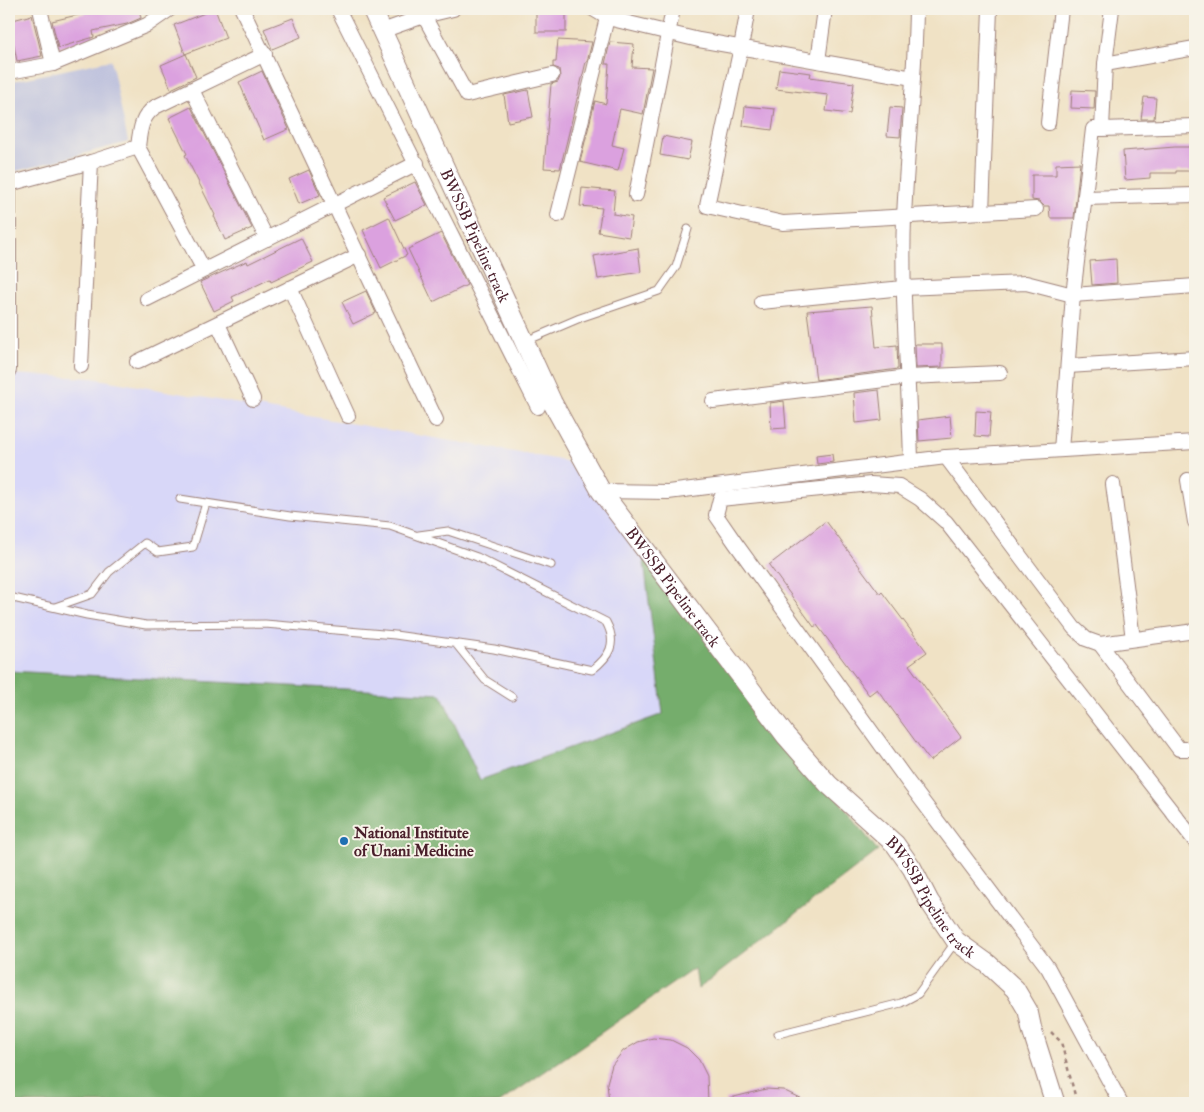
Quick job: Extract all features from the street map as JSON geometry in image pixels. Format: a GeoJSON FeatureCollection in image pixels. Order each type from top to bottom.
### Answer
{"type":"FeatureCollection","features":[{"type":"Feature","properties":{"kind":"street"},"geometry":{"type":"LineString","coordinates":[[40,9],[53,64]]}},
{"type":"Feature","properties":{"kind":"street"},"geometry":{"type":"LineString","coordinates":[[9,72],[53,64],[147,25],[170,9]]}},
{"type":"Feature","properties":{"kind":"street"},"geometry":{"type":"LineString","coordinates":[[242,9],[265,54],[436,420]]}},
{"type":"Feature","properties":{"kind":"street"},"geometry":{"type":"LineString","coordinates":[[338,9],[538,407]]}},
{"type":"Feature","properties":{"kind":"street","name":"BWSSB Pipeline track"},"geometry":{"type":"LineString","coordinates":[[372,9],[560,418],[601,491],[808,762],[828,784],[886,834],[905,856],[929,901],[956,941],[988,964],[1015,989],[1028,1010],[1032,1030],[1055,1103]]}},
{"type":"Feature","properties":{"kind":"street"},"geometry":{"type":"LineString","coordinates":[[382,31],[424,16],[453,9]]}},
{"type":"Feature","properties":{"kind":"street"},"geometry":{"type":"LineString","coordinates":[[592,9],[669,33],[913,78]]}},
{"type":"Feature","properties":{"kind":"street"},"geometry":{"type":"LineString","coordinates":[[636,196],[673,9]]}},
{"type":"Feature","properties":{"kind":"street"},"geometry":{"type":"LineString","coordinates":[[748,9],[706,206],[784,223],[1036,209]]}},
{"type":"Feature","properties":{"kind":"street"},"geometry":{"type":"LineString","coordinates":[[818,61],[825,9]]}},
{"type":"Feature","properties":{"kind":"street"},"geometry":{"type":"LineString","coordinates":[[911,461],[909,377],[903,288],[904,217],[916,9]]}},
{"type":"Feature","properties":{"kind":"street"},"geometry":{"type":"LineString","coordinates":[[982,212],[990,9]]}},
{"type":"Feature","properties":{"kind":"street"},"geometry":{"type":"LineString","coordinates":[[1048,123],[1061,9]]}},
{"type":"Feature","properties":{"kind":"street"},"geometry":{"type":"LineString","coordinates":[[1102,129],[1105,64],[1112,9]]}},
{"type":"Feature","properties":{"kind":"street"},"geometry":{"type":"LineString","coordinates":[[558,216],[608,13]]}},
{"type":"Feature","properties":{"kind":"street"},"geometry":{"type":"LineString","coordinates":[[424,16],[467,95],[552,75]]}},
{"type":"Feature","properties":{"kind":"street"},"geometry":{"type":"LineString","coordinates":[[1105,64],[1195,48]]}},
{"type":"Feature","properties":{"kind":"street"},"geometry":{"type":"LineString","coordinates":[[204,270],[138,147],[143,121],[155,107],[265,54]]}},
{"type":"Feature","properties":{"kind":"street"},"geometry":{"type":"LineString","coordinates":[[192,90],[267,239]]}},
{"type":"Feature","properties":{"kind":"street"},"geometry":{"type":"LineString","coordinates":[[1061,450],[1073,295],[1093,129],[1195,126]]}},
{"type":"Feature","properties":{"kind":"street"},"geometry":{"type":"LineString","coordinates":[[9,370],[9,184],[138,147]]}},
{"type":"Feature","properties":{"kind":"street"},"geometry":{"type":"LineString","coordinates":[[81,366],[90,162]]}},
{"type":"Feature","properties":{"kind":"street"},"geometry":{"type":"LineString","coordinates":[[147,299],[417,163]]}},
{"type":"Feature","properties":{"kind":"street"},"geometry":{"type":"LineString","coordinates":[[1084,198],[1195,195]]}},
{"type":"Feature","properties":{"kind":"street"},"geometry":{"type":"LineString","coordinates":[[137,362],[359,255]]}},
{"type":"Feature","properties":{"kind":"street"},"geometry":{"type":"LineString","coordinates":[[762,302],[903,288],[1026,283],[1073,295],[1195,286]]}},
{"type":"Feature","properties":{"kind":"street"},"geometry":{"type":"LineString","coordinates":[[290,288],[348,416]]}},
{"type":"Feature","properties":{"kind":"street"},"geometry":{"type":"LineString","coordinates":[[218,324],[252,399]]}},
{"type":"Feature","properties":{"kind":"street"},"geometry":{"type":"LineString","coordinates":[[1068,366],[1195,358]]}},
{"type":"Feature","properties":{"kind":"street"},"geometry":{"type":"LineString","coordinates":[[713,401],[909,377],[1000,373]]}},
{"type":"Feature","properties":{"kind":"street"},"geometry":{"type":"LineString","coordinates":[[601,491],[668,492],[946,457],[1195,442]]}},
{"type":"Feature","properties":{"kind":"street"},"geometry":{"type":"LineString","coordinates":[[946,457],[1074,628],[1086,639],[1100,644],[1195,631]]}},
{"type":"Feature","properties":{"kind":"street"},"geometry":{"type":"LineString","coordinates":[[1188,480],[1195,522]]}},
{"type":"Feature","properties":{"kind":"street"},"geometry":{"type":"LineString","coordinates":[[1121,1103],[1048,968],[908,782],[736,544],[716,515],[720,499],[872,484],[899,486],[920,499],[946,522],[1195,841]]}},
{"type":"Feature","properties":{"kind":"street"},"geometry":{"type":"LineString","coordinates":[[1113,484],[1133,639]]}},
{"type":"Feature","properties":{"kind":"street"},"geometry":{"type":"LineString","coordinates":[[1100,644],[1178,750],[1195,749]]}},
{"type":"Feature","properties":{"kind":"lane"},"geometry":{"type":"LineString","coordinates":[[524,342],[580,318],[659,291],[676,267],[688,229]]}},
{"type":"Feature","properties":{"kind":"lane"},"geometry":{"type":"LineString","coordinates":[[9,597],[87,615],[146,625],[265,624],[395,635],[494,649],[592,670],[608,654],[613,639],[606,622],[477,557],[390,526],[290,516],[180,499]]}},
{"type":"Feature","properties":{"kind":"lane"},"geometry":{"type":"LineString","coordinates":[[54,607],[92,594],[109,572],[145,543],[158,552],[193,547],[206,503]]}},
{"type":"Feature","properties":{"kind":"lane"},"geometry":{"type":"LineString","coordinates":[[416,536],[448,531],[551,565]]}},
{"type":"Feature","properties":{"kind":"lane"},"geometry":{"type":"LineString","coordinates":[[456,644],[485,680],[512,697]]}},
{"type":"Feature","properties":{"kind":"lane"},"geometry":{"type":"LineString","coordinates":[[778,1034],[901,1003],[918,994],[956,941]]}},
{"type":"Feature","properties":{"kind":"path"},"geometry":{"type":"LineString","coordinates":[[1032,1030],[1047,1030],[1054,1034],[1061,1042],[1077,1103]]}},
{"type":"Feature","properties":{"kind":"shaded area"},"geometry":{"type":"Polygon","coordinates":[[[111,60],[128,142],[9,173],[9,82],[111,60]]]}},
{"type":"Feature","properties":{"kind":"shaded area","name":"National Institute of Unani Medicine"},"geometry":{"type":"Polygon","coordinates":[[[9,374],[92,378],[566,461],[642,546],[695,968],[499,1103],[9,1103],[9,374]]]}},
{"type":"Feature","properties":{"kind":"green space"},"geometry":{"type":"Polygon","coordinates":[[[642,546],[878,851],[698,989],[695,968],[499,1103],[9,1103],[9,671],[441,694],[480,780],[663,714],[642,546]]]}},
{"type":"Feature","properties":{"kind":"building"},"geometry":{"type":"Polygon","coordinates":[[[90,9],[139,9],[141,18],[127,24],[93,31],[94,37],[58,48],[52,21],[90,12],[90,9]]]}},
{"type":"Feature","properties":{"kind":"building"},"geometry":{"type":"Polygon","coordinates":[[[215,9],[226,38],[185,54],[174,25],[215,9]]]}},
{"type":"Feature","properties":{"kind":"building"},"geometry":{"type":"Polygon","coordinates":[[[536,9],[566,9],[566,32],[536,32],[536,9]]]}},
{"type":"Feature","properties":{"kind":"building"},"geometry":{"type":"Polygon","coordinates":[[[32,15],[42,56],[17,61],[9,21],[32,15]]]}},
{"type":"Feature","properties":{"kind":"building"},"geometry":{"type":"Polygon","coordinates":[[[293,18],[301,37],[272,49],[264,29],[293,18]]]}},
{"type":"Feature","properties":{"kind":"building"},"geometry":{"type":"Polygon","coordinates":[[[558,40],[592,42],[560,169],[544,168],[551,84],[558,82],[560,77],[559,69],[553,67],[553,62],[556,62],[558,40]]]}},
{"type":"Feature","properties":{"kind":"building"},"geometry":{"type":"Polygon","coordinates":[[[610,42],[634,44],[632,67],[652,68],[643,114],[620,109],[612,145],[624,148],[618,171],[580,162],[595,101],[606,104],[609,64],[605,64],[610,42]]]}},
{"type":"Feature","properties":{"kind":"building"},"geometry":{"type":"Polygon","coordinates":[[[186,54],[196,77],[171,89],[161,65],[186,54]]]}},
{"type":"Feature","properties":{"kind":"building"},"geometry":{"type":"Polygon","coordinates":[[[779,69],[811,73],[810,77],[854,83],[850,114],[826,111],[828,95],[776,89],[779,69]]]}},
{"type":"Feature","properties":{"kind":"building"},"geometry":{"type":"Polygon","coordinates":[[[262,71],[289,129],[264,140],[239,82],[262,71]]]}},
{"type":"Feature","properties":{"kind":"building"},"geometry":{"type":"Polygon","coordinates":[[[528,90],[533,117],[508,122],[504,95],[528,90]]]}},
{"type":"Feature","properties":{"kind":"building"},"geometry":{"type":"Polygon","coordinates":[[[1072,90],[1095,91],[1094,109],[1071,108],[1072,90]]]}},
{"type":"Feature","properties":{"kind":"building"},"geometry":{"type":"Polygon","coordinates":[[[1144,97],[1156,98],[1154,119],[1141,119],[1144,97]]]}},
{"type":"Feature","properties":{"kind":"building"},"geometry":{"type":"Polygon","coordinates":[[[745,106],[775,109],[772,130],[743,126],[745,106]]]}},
{"type":"Feature","properties":{"kind":"building"},"geometry":{"type":"Polygon","coordinates":[[[191,107],[252,228],[225,240],[169,118],[191,107]]]}},
{"type":"Feature","properties":{"kind":"building"},"geometry":{"type":"Polygon","coordinates":[[[890,107],[902,108],[900,137],[887,136],[890,107]]]}},
{"type":"Feature","properties":{"kind":"building"},"geometry":{"type":"Polygon","coordinates":[[[663,136],[692,142],[688,160],[660,155],[663,136]]]}},
{"type":"Feature","properties":{"kind":"building"},"geometry":{"type":"Polygon","coordinates":[[[1195,147],[1195,171],[1150,173],[1150,178],[1125,180],[1123,151],[1195,147]]]}},
{"type":"Feature","properties":{"kind":"building"},"geometry":{"type":"Polygon","coordinates":[[[1080,163],[1074,218],[1050,218],[1049,206],[1044,206],[1039,201],[1032,200],[1032,175],[1056,175],[1056,164],[1080,163]]]}},
{"type":"Feature","properties":{"kind":"building"},"geometry":{"type":"Polygon","coordinates":[[[309,170],[320,195],[299,204],[289,179],[309,170]]]}},
{"type":"Feature","properties":{"kind":"building"},"geometry":{"type":"Polygon","coordinates":[[[415,182],[427,205],[395,220],[383,197],[415,182]]]}},
{"type":"Feature","properties":{"kind":"building"},"geometry":{"type":"Polygon","coordinates":[[[582,188],[615,191],[613,214],[632,217],[629,237],[598,232],[602,208],[580,206],[582,188]]]}},
{"type":"Feature","properties":{"kind":"building"},"geometry":{"type":"Polygon","coordinates":[[[389,217],[407,255],[381,268],[363,230],[389,217]]]}},
{"type":"Feature","properties":{"kind":"building"},"geometry":{"type":"Polygon","coordinates":[[[441,233],[467,285],[433,302],[408,249],[441,233]]]}},
{"type":"Feature","properties":{"kind":"building"},"geometry":{"type":"Polygon","coordinates":[[[301,238],[313,262],[271,282],[270,279],[232,297],[234,301],[214,311],[200,282],[247,261],[248,264],[301,238]]]}},
{"type":"Feature","properties":{"kind":"building"},"geometry":{"type":"Polygon","coordinates":[[[638,248],[641,272],[598,279],[594,256],[638,248]]]}},
{"type":"Feature","properties":{"kind":"building"},"geometry":{"type":"Polygon","coordinates":[[[1116,259],[1117,283],[1092,285],[1090,261],[1116,259]]]}},
{"type":"Feature","properties":{"kind":"building"},"geometry":{"type":"Polygon","coordinates":[[[366,291],[376,313],[353,324],[342,302],[366,291]]]}},
{"type":"Feature","properties":{"kind":"building"},"geometry":{"type":"Polygon","coordinates":[[[872,306],[876,347],[897,345],[898,369],[816,380],[807,311],[872,306]]]}},
{"type":"Feature","properties":{"kind":"building"},"geometry":{"type":"Polygon","coordinates":[[[915,344],[942,344],[942,367],[916,368],[915,344]]]}},
{"type":"Feature","properties":{"kind":"building"},"geometry":{"type":"Polygon","coordinates":[[[879,390],[882,420],[856,423],[854,393],[879,390]]]}},
{"type":"Feature","properties":{"kind":"building"},"geometry":{"type":"Polygon","coordinates":[[[784,401],[786,428],[771,429],[770,403],[784,401]]]}},
{"type":"Feature","properties":{"kind":"building"},"geometry":{"type":"Polygon","coordinates":[[[976,411],[991,412],[989,437],[975,436],[976,411]]]}},
{"type":"Feature","properties":{"kind":"building"},"geometry":{"type":"Polygon","coordinates":[[[950,416],[952,438],[919,441],[918,420],[950,416]]]}},
{"type":"Feature","properties":{"kind":"building"},"geometry":{"type":"Polygon","coordinates":[[[832,454],[833,462],[817,464],[816,456],[832,454]]]}},
{"type":"Feature","properties":{"kind":"building"},"geometry":{"type":"Polygon","coordinates":[[[826,521],[880,594],[882,592],[927,652],[909,665],[961,737],[930,761],[877,689],[869,695],[817,625],[814,627],[769,565],[826,521]]]}},
{"type":"Feature","properties":{"kind":"building"},"geometry":{"type":"Polygon","coordinates":[[[653,1038],[671,1040],[687,1048],[699,1060],[707,1076],[708,1103],[609,1103],[607,1083],[612,1065],[623,1051],[638,1042],[653,1038]]]}},
{"type":"Feature","properties":{"kind":"building"},"geometry":{"type":"Polygon","coordinates":[[[766,1089],[783,1090],[810,1103],[727,1103],[726,1099],[766,1089]]]}},
{"type":"Feature","properties":{"kind":"place","name":"National Institute of Unani Medicine"},"geometry":{"type":"Point","coordinates":[344,841]}}]}
